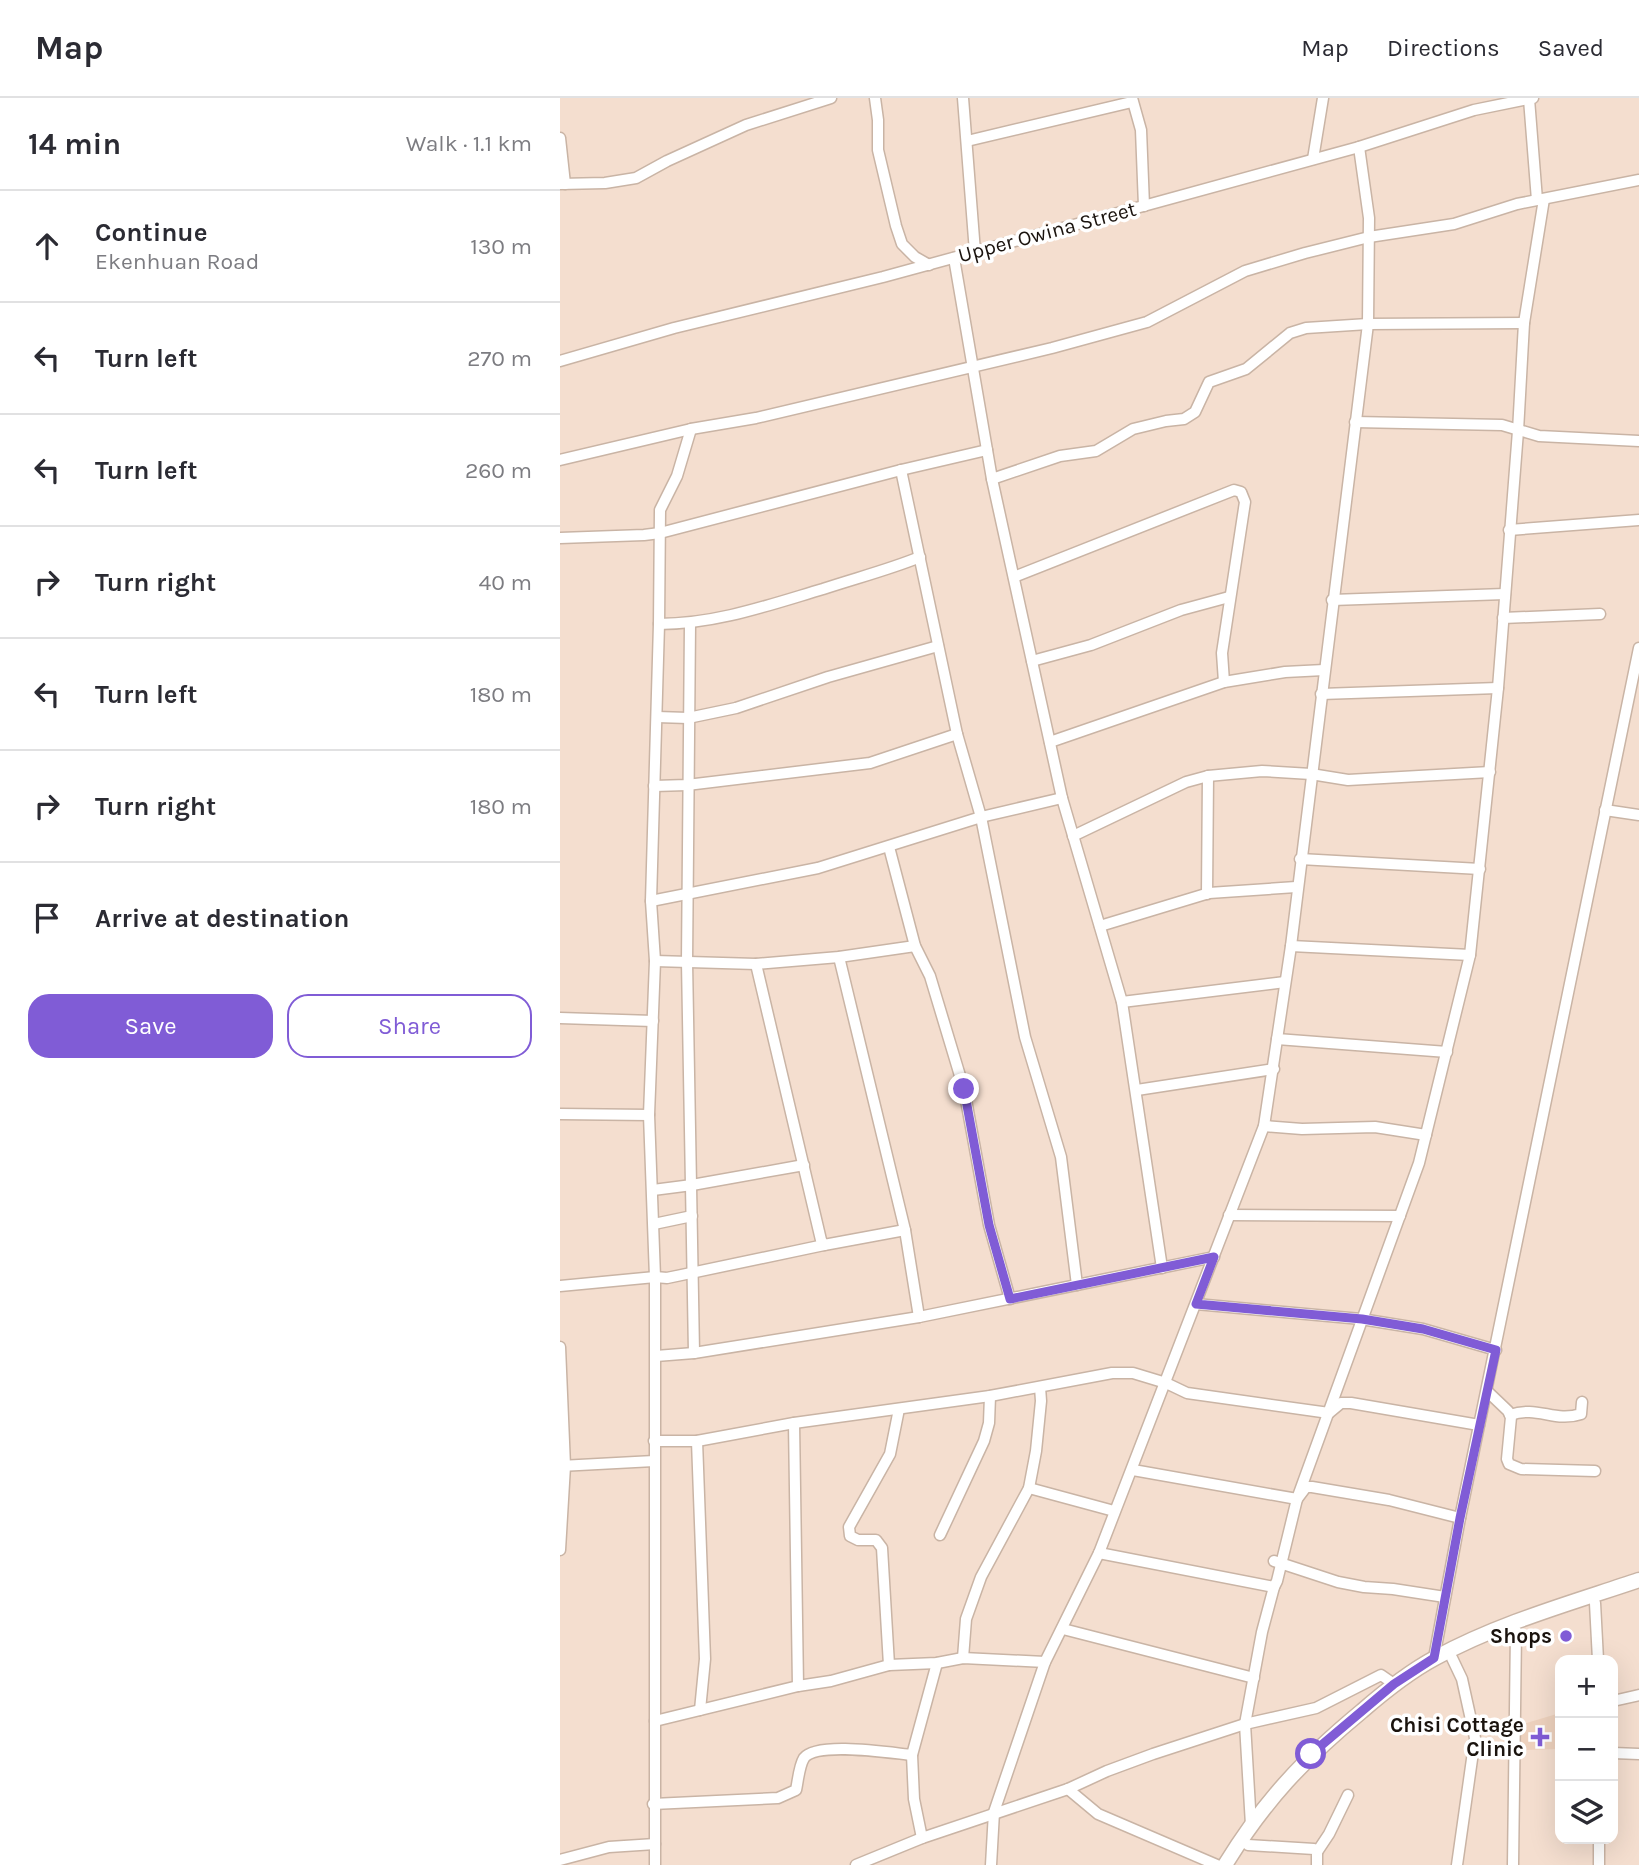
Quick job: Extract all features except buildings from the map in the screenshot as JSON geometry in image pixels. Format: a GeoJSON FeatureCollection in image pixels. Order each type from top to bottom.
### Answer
{"type":"FeatureCollection","features":[{"type":"Feature","properties":{"kind":"main road"},"geometry":{"type":"LineString","coordinates":[[1226,1865],[1251,1825],[1311,1754],[1394,1684],[1434,1658],[1513,1623],[1639,1580]]}},
{"type":"Feature","properties":{"kind":"main road"},"geometry":{"type":"LineString","coordinates":[[1237,1865],[1276,1806],[1325,1753],[1396,1692],[1428,1670],[1452,1658],[1516,1631],[1639,1588]]}},
{"type":"Feature","properties":{"kind":"street"},"geometry":{"type":"LineString","coordinates":[[560,138],[563,184],[605,183],[636,178],[746,125],[831,98]]}},
{"type":"Feature","properties":{"kind":"street"},"geometry":{"type":"LineString","coordinates":[[874,98],[878,120],[878,150],[895,226],[902,244],[915,257],[929,265]]}},
{"type":"Feature","properties":{"kind":"street"},"geometry":{"type":"LineString","coordinates":[[963,98],[975,252]]}},
{"type":"Feature","properties":{"kind":"street"},"geometry":{"type":"LineString","coordinates":[[1313,159],[1323,98]]}},
{"type":"Feature","properties":{"kind":"street"},"geometry":{"type":"LineString","coordinates":[[1474,110],[1476,98]]}},
{"type":"Feature","properties":{"kind":"street"},"geometry":{"type":"LineString","coordinates":[[1251,1825],[1245,1724],[1262,1632],[1278,1581],[1297,1499],[1419,1163],[1470,955],[1498,688],[1524,323],[1541,200],[1531,99]]}},
{"type":"Feature","properties":{"kind":"street","name":"Upper Owina Street"},"geometry":{"type":"LineString","coordinates":[[560,361],[674,328],[929,265],[1144,206],[1359,146],[1474,110],[1531,99]]}},
{"type":"Feature","properties":{"kind":"street"},"geometry":{"type":"LineString","coordinates":[[967,141],[1132,100],[1142,130],[1144,206]]}},
{"type":"Feature","properties":{"kind":"street"},"geometry":{"type":"LineString","coordinates":[[991,1865],[994,1812],[1045,1661],[1099,1553],[1133,1470],[1264,1126],[1291,946],[1296,887],[1368,324],[1369,218],[1359,146]]}},
{"type":"Feature","properties":{"kind":"street"},"geometry":{"type":"LineString","coordinates":[[560,460],[691,429],[756,418],[893,383],[972,368],[1147,323],[1245,271],[1369,237],[1454,224],[1517,204],[1639,180]]}},
{"type":"Feature","properties":{"kind":"street"},"geometry":{"type":"LineString","coordinates":[[954,258],[992,480],[1062,798],[1122,1002],[1162,1268]]}},
{"type":"Feature","properties":{"kind":"street"},"geometry":{"type":"LineString","coordinates":[[992,480],[1060,456],[1096,451],[1133,429],[1184,419],[1195,412],[1209,382],[1246,369],[1290,333],[1306,328],[1368,324],[1524,323]]}},
{"type":"Feature","properties":{"kind":"street"},"geometry":{"type":"LineString","coordinates":[[1355,422],[1502,425],[1539,436],[1639,441]]}},
{"type":"Feature","properties":{"kind":"street"},"geometry":{"type":"LineString","coordinates":[[655,1865],[653,1804],[656,1356],[649,1115],[655,961],[651,901],[660,510],[677,475],[691,429]]}},
{"type":"Feature","properties":{"kind":"street"},"geometry":{"type":"LineString","coordinates":[[560,538],[660,533],[987,450]]}},
{"type":"Feature","properties":{"kind":"street"},"geometry":{"type":"LineString","coordinates":[[901,470],[957,734],[981,817],[1025,1037],[1062,1157],[1077,1285]]}},
{"type":"Feature","properties":{"kind":"street"},"geometry":{"type":"LineString","coordinates":[[1014,577],[1234,490],[1241,492],[1245,502],[1222,653],[1224,682]]}},
{"type":"Feature","properties":{"kind":"street"},"geometry":{"type":"LineString","coordinates":[[1509,530],[1639,520]]}},
{"type":"Feature","properties":{"kind":"street"},"geometry":{"type":"LineString","coordinates":[[659,624],[690,624],[756,610],[883,572],[920,557]]}},
{"type":"Feature","properties":{"kind":"street"},"geometry":{"type":"LineString","coordinates":[[1332,600],[1505,594]]}},
{"type":"Feature","properties":{"kind":"street"},"geometry":{"type":"LineString","coordinates":[[1032,661],[1091,645],[1181,610],[1229,597]]}},
{"type":"Feature","properties":{"kind":"street"},"geometry":{"type":"LineString","coordinates":[[1503,618],[1600,614]]}},
{"type":"Feature","properties":{"kind":"street"},"geometry":{"type":"LineString","coordinates":[[690,624],[687,962],[694,1353]]}},
{"type":"Feature","properties":{"kind":"street"},"geometry":{"type":"LineString","coordinates":[[657,717],[688,718],[736,708],[828,677],[938,646]]}},
{"type":"Feature","properties":{"kind":"street"},"geometry":{"type":"LineString","coordinates":[[1434,1658],[1460,1518],[1639,648]]}},
{"type":"Feature","properties":{"kind":"street"},"geometry":{"type":"LineString","coordinates":[[1050,741],[1224,682],[1285,672],[1324,670]]}},
{"type":"Feature","properties":{"kind":"street"},"geometry":{"type":"LineString","coordinates":[[1321,694],[1498,688]]}},
{"type":"Feature","properties":{"kind":"street"},"geometry":{"type":"LineString","coordinates":[[1624,712],[1639,709]]}},
{"type":"Feature","properties":{"kind":"street"},"geometry":{"type":"LineString","coordinates":[[654,786],[687,785],[870,762],[957,734]]}},
{"type":"Feature","properties":{"kind":"street"},"geometry":{"type":"LineString","coordinates":[[1073,836],[1186,782],[1208,776],[1262,771],[1349,780],[1490,772]]}},
{"type":"Feature","properties":{"kind":"street"},"geometry":{"type":"LineString","coordinates":[[1207,894],[1208,776]]}},
{"type":"Feature","properties":{"kind":"street"},"geometry":{"type":"LineString","coordinates":[[651,901],[818,868],[889,848],[981,817],[1062,798]]}},
{"type":"Feature","properties":{"kind":"street"},"geometry":{"type":"LineString","coordinates":[[1605,810],[1639,815]]}},
{"type":"Feature","properties":{"kind":"street"},"geometry":{"type":"LineString","coordinates":[[889,848],[915,946],[930,976],[964,1089],[989,1225],[1010,1299]]}},
{"type":"Feature","properties":{"kind":"street"},"geometry":{"type":"LineString","coordinates":[[1300,859],[1480,869]]}},
{"type":"Feature","properties":{"kind":"street"},"geometry":{"type":"LineString","coordinates":[[1100,926],[1207,894],[1296,887]]}},
{"type":"Feature","properties":{"kind":"street"},"geometry":{"type":"LineString","coordinates":[[655,961],[756,964],[839,957],[915,946]]}},
{"type":"Feature","properties":{"kind":"street"},"geometry":{"type":"LineString","coordinates":[[1291,946],[1470,955]]}},
{"type":"Feature","properties":{"kind":"street"},"geometry":{"type":"LineString","coordinates":[[839,957],[905,1230],[919,1317]]}},
{"type":"Feature","properties":{"kind":"street"},"geometry":{"type":"LineString","coordinates":[[756,964],[824,1245]]}},
{"type":"Feature","properties":{"kind":"street"},"geometry":{"type":"LineString","coordinates":[[1122,1002],[1285,982]]}},
{"type":"Feature","properties":{"kind":"street"},"geometry":{"type":"LineString","coordinates":[[560,1018],[653,1021]]}},
{"type":"Feature","properties":{"kind":"street"},"geometry":{"type":"LineString","coordinates":[[1278,1039],[1447,1052]]}},
{"type":"Feature","properties":{"kind":"street"},"geometry":{"type":"LineString","coordinates":[[1137,1090],[1274,1069]]}},
{"type":"Feature","properties":{"kind":"street"},"geometry":{"type":"LineString","coordinates":[[560,1114],[649,1115]]}},
{"type":"Feature","properties":{"kind":"street"},"geometry":{"type":"LineString","coordinates":[[1264,1126],[1303,1129],[1375,1127],[1426,1135]]}},
{"type":"Feature","properties":{"kind":"street"},"geometry":{"type":"LineString","coordinates":[[653,1190],[804,1165]]}},
{"type":"Feature","properties":{"kind":"street"},"geometry":{"type":"LineString","coordinates":[[1229,1215],[1400,1216]]}},
{"type":"Feature","properties":{"kind":"street"},"geometry":{"type":"LineString","coordinates":[[654,1224],[692,1216]]}},
{"type":"Feature","properties":{"kind":"street"},"geometry":{"type":"LineString","coordinates":[[560,1286],[655,1276],[667,1278],[905,1230]]}},
{"type":"Feature","properties":{"kind":"street"},"geometry":{"type":"LineString","coordinates":[[656,1356],[694,1353],[919,1317],[1214,1257]]}},
{"type":"Feature","properties":{"kind":"street"},"geometry":{"type":"LineString","coordinates":[[1196,1304],[1362,1319],[1423,1329],[1496,1350]]}},
{"type":"Feature","properties":{"kind":"street"},"geometry":{"type":"LineString","coordinates":[[560,1347],[563,1466],[560,1550]]}},
{"type":"Feature","properties":{"kind":"street"},"geometry":{"type":"LineString","coordinates":[[654,1441],[697,1441],[794,1423],[990,1396],[1111,1373],[1132,1373],[1187,1392],[1329,1413],[1341,1403],[1351,1403],[1479,1425]]}},
{"type":"Feature","properties":{"kind":"street"},"geometry":{"type":"LineString","coordinates":[[963,1658],[966,1619],[981,1577],[1029,1489],[1036,1451],[1040,1387]]}},
{"type":"Feature","properties":{"kind":"street"},"geometry":{"type":"LineString","coordinates":[[1487,1391],[1510,1415],[1507,1459],[1509,1464],[1521,1469],[1595,1471]]}},
{"type":"Feature","properties":{"kind":"street"},"geometry":{"type":"LineString","coordinates":[[940,1535],[984,1441],[989,1423],[990,1396]]}},
{"type":"Feature","properties":{"kind":"street"},"geometry":{"type":"LineString","coordinates":[[1510,1415],[1529,1411],[1562,1418],[1576,1416],[1581,1414],[1582,1402]]}},
{"type":"Feature","properties":{"kind":"street"},"geometry":{"type":"LineString","coordinates":[[889,1665],[882,1548],[876,1539],[849,1536],[849,1527],[890,1454],[899,1409]]}},
{"type":"Feature","properties":{"kind":"street"},"geometry":{"type":"LineString","coordinates":[[794,1423],[798,1686]]}},
{"type":"Feature","properties":{"kind":"street"},"geometry":{"type":"LineString","coordinates":[[697,1441],[705,1659],[700,1710]]}},
{"type":"Feature","properties":{"kind":"street"},"geometry":{"type":"LineString","coordinates":[[563,1466],[654,1461]]}},
{"type":"Feature","properties":{"kind":"street"},"geometry":{"type":"LineString","coordinates":[[1133,1470],[1297,1499]]}},
{"type":"Feature","properties":{"kind":"street"},"geometry":{"type":"LineString","coordinates":[[1297,1499],[1306,1487],[1312,1487],[1388,1500],[1460,1518]]}},
{"type":"Feature","properties":{"kind":"street"},"geometry":{"type":"LineString","coordinates":[[1029,1489],[1114,1511]]}},
{"type":"Feature","properties":{"kind":"street"},"geometry":{"type":"LineString","coordinates":[[1099,1553],[1274,1587]]}},
{"type":"Feature","properties":{"kind":"street"},"geometry":{"type":"LineString","coordinates":[[1274,1561],[1338,1582],[1445,1597]]}},
{"type":"Feature","properties":{"kind":"street"},"geometry":{"type":"LineString","coordinates":[[1595,1603],[1598,1655]]}},
{"type":"Feature","properties":{"kind":"street"},"geometry":{"type":"LineString","coordinates":[[1063,1629],[1254,1678]]}},
{"type":"Feature","properties":{"kind":"street"},"geometry":{"type":"LineString","coordinates":[[1513,1865],[1516,1631]]}},
{"type":"Feature","properties":{"kind":"street"},"geometry":{"type":"LineString","coordinates":[[655,1721],[889,1665],[963,1658],[1045,1661]]}},
{"type":"Feature","properties":{"kind":"street"},"geometry":{"type":"LineString","coordinates":[[1452,1658],[1462,1679],[1475,1738],[1457,1865]]}},
{"type":"Feature","properties":{"kind":"street"},"geometry":{"type":"LineString","coordinates":[[922,1838],[914,1799],[912,1755],[937,1662]]}},
{"type":"Feature","properties":{"kind":"street"},"geometry":{"type":"LineString","coordinates":[[856,1865],[994,1812],[1068,1789],[1107,1770],[1153,1754],[1245,1724],[1317,1708],[1381,1675],[1394,1684]]}},
{"type":"Feature","properties":{"kind":"street"},"geometry":{"type":"LineString","coordinates":[[1618,1700],[1639,1695]]}},
{"type":"Feature","properties":{"kind":"street"},"geometry":{"type":"LineString","coordinates":[[653,1804],[778,1798],[796,1790],[804,1759],[811,1753],[829,1749],[912,1755]]}},
{"type":"Feature","properties":{"kind":"street"},"geometry":{"type":"LineString","coordinates":[[1618,1753],[1639,1754]]}},
{"type":"Feature","properties":{"kind":"street"},"geometry":{"type":"LineString","coordinates":[[1068,1789],[1098,1814],[1217,1865]]}},
{"type":"Feature","properties":{"kind":"street"},"geometry":{"type":"LineString","coordinates":[[1317,1865],[1317,1852],[1348,1795]]}},
{"type":"Feature","properties":{"kind":"street"},"geometry":{"type":"LineString","coordinates":[[560,1860],[609,1847],[655,1844]]}},
{"type":"Feature","properties":{"kind":"street"},"geometry":{"type":"LineString","coordinates":[[1599,1865],[1600,1844]]}},
{"type":"Feature","properties":{"kind":"street"},"geometry":{"type":"LineString","coordinates":[[1248,1845],[1314,1849],[1317,1852]]}},
{"type":"Feature","properties":{"kind":"shaded area","name":"Chisi Cottage Clinic"},"geometry":{"type":"Polygon","coordinates":[[[1555,1714],[1555,1749],[1520,1750],[1520,1725],[1555,1714]]]}},
{"type":"Feature","properties":{"kind":"place","name":"Shops"},"geometry":{"type":"Point","coordinates":[1566,1636]}},
{"type":"Feature","properties":{"kind":"place","name":"Chisi Cottage Clinic"},"geometry":{"type":"Point","coordinates":[1540,1737]}},
{"type":"Feature","properties":{"kind":"route"},"geometry":{"type":"LineString","coordinates":[[964,1089],[989,1225],[1010,1299],[1214,1257],[1196,1304],[1362,1319],[1423,1329],[1496,1350],[1460,1518],[1434,1658],[1394,1684],[1311,1754]]}}]}
